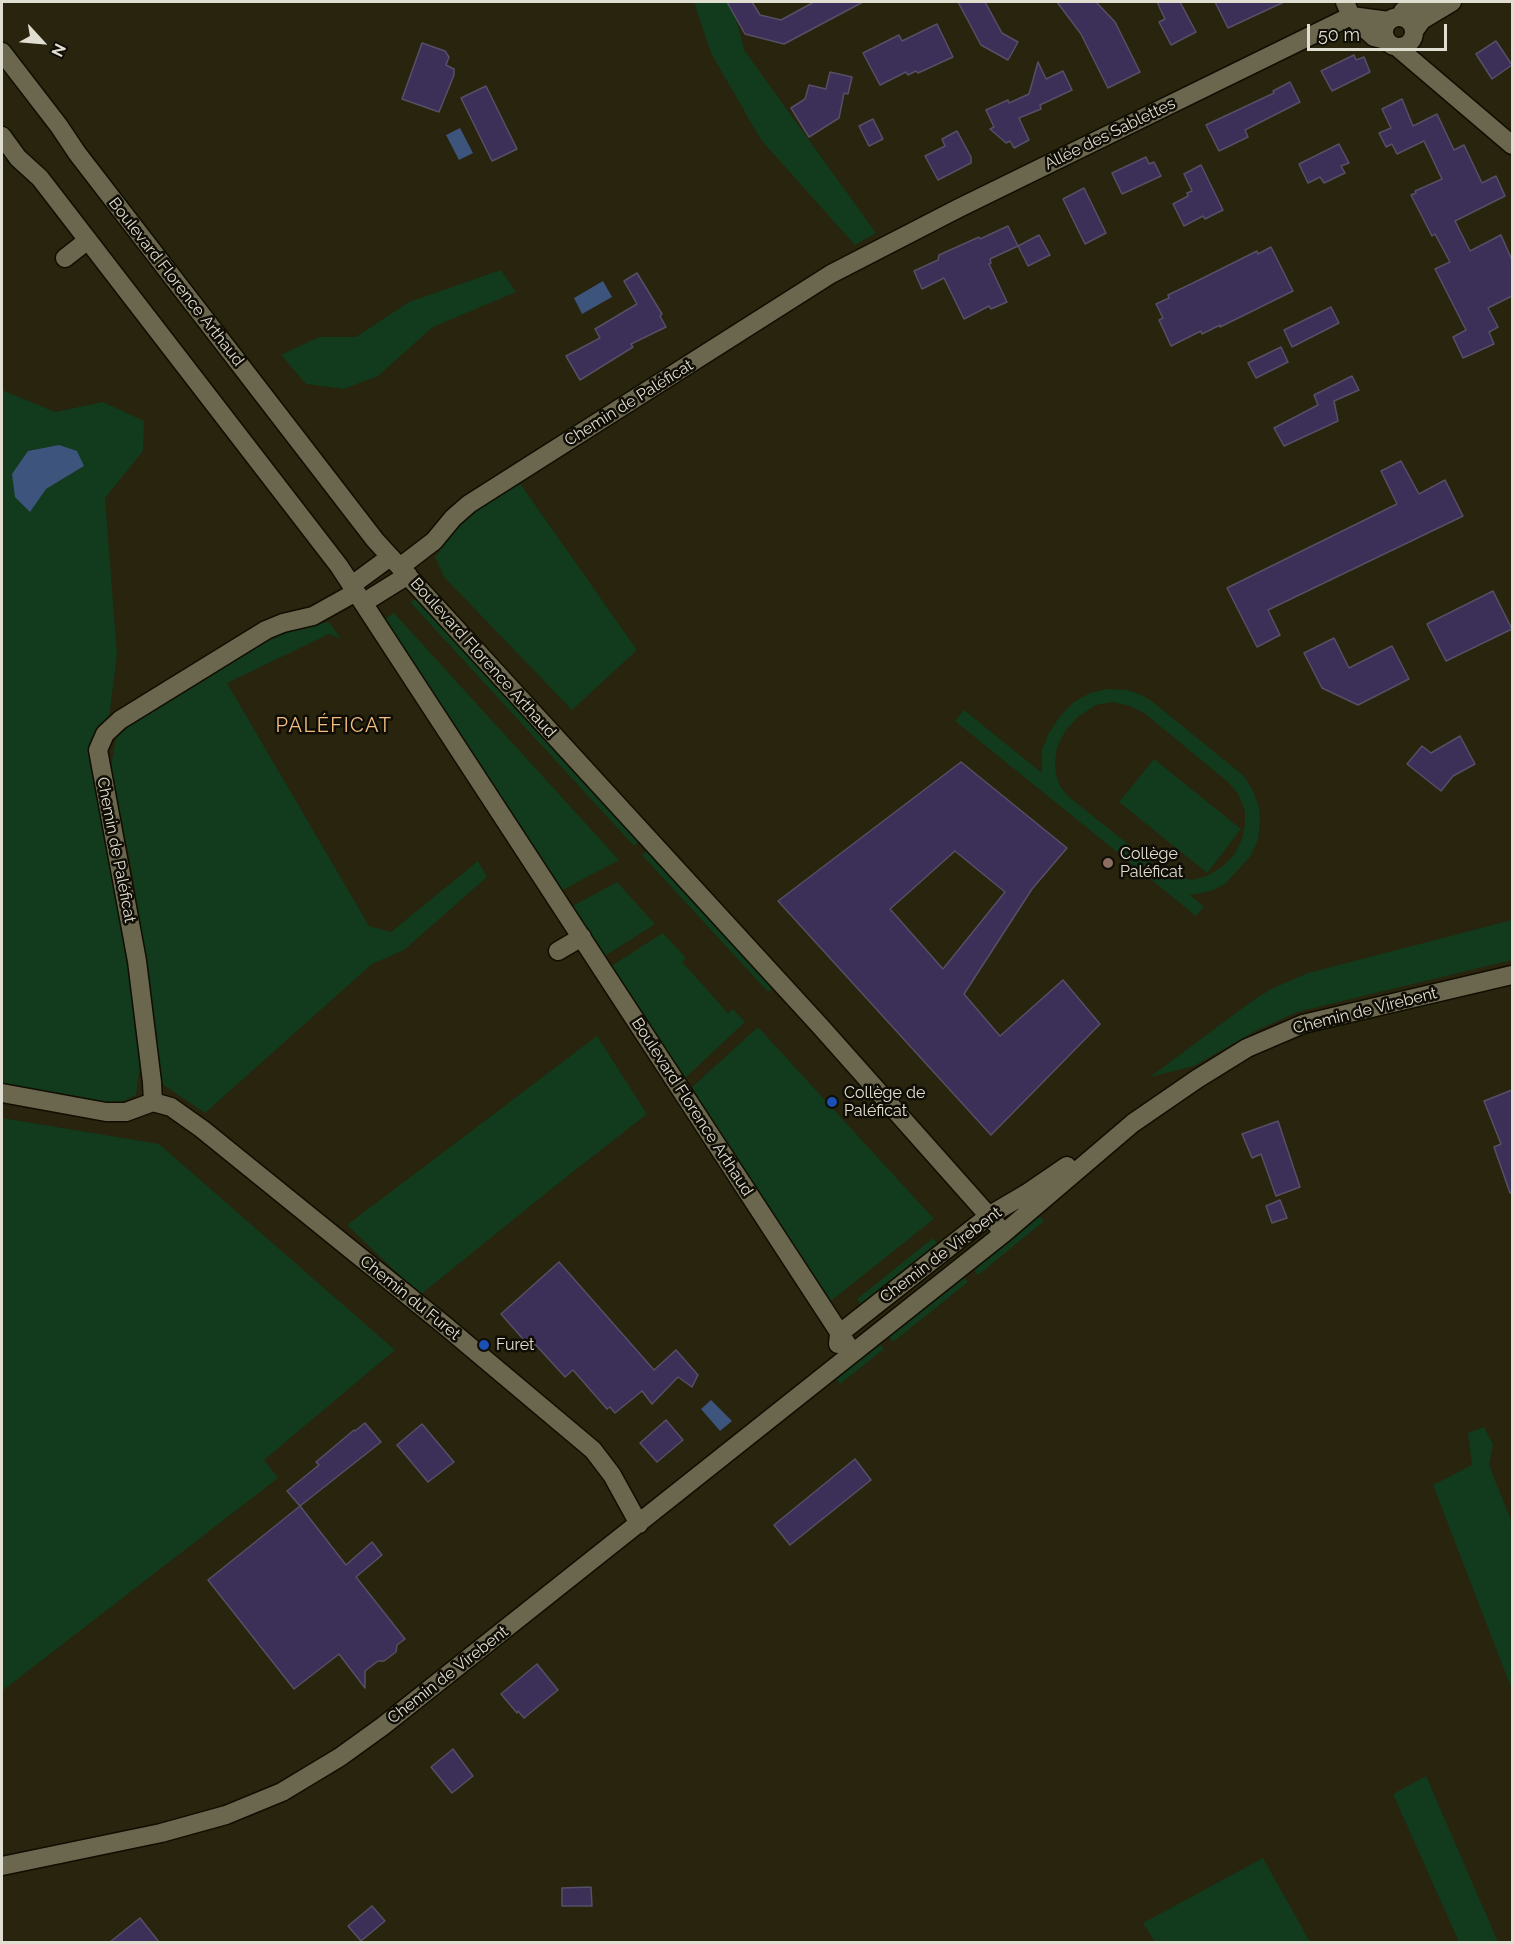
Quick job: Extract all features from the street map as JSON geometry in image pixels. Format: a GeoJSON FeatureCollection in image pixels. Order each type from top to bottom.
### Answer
{"type":"FeatureCollection","features":[{"type":"Feature","properties":{"kind":"street"},"geometry":{"type":"LineString","coordinates":[[1348,9],[1374,37],[1392,43],[1409,43],[1404,27],[1403,11],[1427,2]]}},
{"type":"Feature","properties":{"kind":"street"},"geometry":{"type":"LineString","coordinates":[[1452,2],[1422,21],[1404,27],[1385,27],[1392,43],[1512,145]]}},
{"type":"Feature","properties":{"kind":"street"},"geometry":{"type":"LineString","coordinates":[[1348,9],[1404,27],[1425,70]]}},
{"type":"Feature","properties":{"kind":"street","name":"Allée des Sablettes"},"geometry":{"type":"LineString","coordinates":[[870,254],[1348,9]]}},
{"type":"Feature","properties":{"kind":"street","name":"Boulevard Florence Arthaud"},"geometry":{"type":"LineString","coordinates":[[2,52],[60,126],[84,163],[375,540],[829,1035],[1004,1233]]}},
{"type":"Feature","properties":{"kind":"street","name":"Boulevard Florence Arthaud"},"geometry":{"type":"LineString","coordinates":[[2,136],[18,158],[40,178],[334,559],[852,1352]]}},
{"type":"Feature","properties":{"kind":"street"},"geometry":{"type":"LineString","coordinates":[[65,258],[88,240]]}},
{"type":"Feature","properties":{"kind":"street","name":"Chemin de Paléficat"},"geometry":{"type":"LineString","coordinates":[[399,566],[434,541],[453,518],[469,504],[831,274],[870,254]]}},
{"type":"Feature","properties":{"kind":"street"},"geometry":{"type":"LineString","coordinates":[[357,593],[399,566]]}},
{"type":"Feature","properties":{"kind":"street"},"geometry":{"type":"LineString","coordinates":[[357,593],[399,566]]}},
{"type":"Feature","properties":{"kind":"street","name":"Chemin de Paléficat"},"geometry":{"type":"LineString","coordinates":[[153,1102],[137,961],[98,750],[105,734],[120,720],[266,630],[283,623],[313,616],[357,593]]}},
{"type":"Feature","properties":{"kind":"street"},"geometry":{"type":"LineString","coordinates":[[558,951],[582,937]]}},
{"type":"Feature","properties":{"kind":"street","name":"Chemin de Virebent"},"geometry":{"type":"LineString","coordinates":[[839,1334],[990,1215],[1029,1192],[1098,1144],[1247,1048],[1303,1024],[1512,975]]}},
{"type":"Feature","properties":{"kind":"street"},"geometry":{"type":"LineString","coordinates":[[2,1093],[106,1112],[126,1112],[153,1102]]}},
{"type":"Feature","properties":{"kind":"street","name":"Chemin du Furet"},"geometry":{"type":"LineString","coordinates":[[153,1102],[171,1107],[201,1129],[443,1324],[593,1450],[612,1475],[639,1524]]}},
{"type":"Feature","properties":{"kind":"street","name":"Chemin de Virebent"},"geometry":{"type":"LineString","coordinates":[[2,1866],[172,1830],[226,1815],[282,1792],[340,1757],[383,1726],[639,1524],[1004,1233],[1133,1123]]}},
{"type":"Feature","properties":{"kind":"street"},"geometry":{"type":"LineString","coordinates":[[835,1366],[839,1334]]}},
{"type":"Feature","properties":{"kind":"green space"},"geometry":{"type":"Polygon","coordinates":[[[694,2],[732,2],[744,50],[876,233],[855,245],[761,140],[711,53],[694,2]]]}},
{"type":"Feature","properties":{"kind":"green space"},"geometry":{"type":"Polygon","coordinates":[[[501,270],[516,292],[433,327],[378,376],[344,389],[306,384],[281,355],[319,337],[356,337],[409,302],[501,270]]]}},
{"type":"Feature","properties":{"kind":"green space"},"geometry":{"type":"Polygon","coordinates":[[[2,390],[55,412],[103,402],[144,421],[143,451],[105,498],[117,654],[109,719],[91,747],[132,958],[141,1056],[136,1095],[116,1104],[2,1084],[2,390]],[[59,445],[30,511],[46,489],[84,466],[59,445]]]}},
{"type":"Feature","properties":{"kind":"green space"},"geometry":{"type":"Polygon","coordinates":[[[519,482],[637,650],[572,710],[444,577],[435,557],[469,512],[519,482]]]}},
{"type":"Feature","properties":{"kind":"green space"},"geometry":{"type":"Polygon","coordinates":[[[420,597],[642,840],[634,846],[410,602],[420,597]]]}},
{"type":"Feature","properties":{"kind":"green space"},"geometry":{"type":"Polygon","coordinates":[[[394,613],[619,860],[559,892],[383,620],[394,613]]]}},
{"type":"Feature","properties":{"kind":"green space"},"geometry":{"type":"Polygon","coordinates":[[[329,622],[341,639],[329,634],[227,683],[369,926],[391,932],[478,861],[487,877],[404,950],[372,964],[205,1113],[162,1084],[133,877],[111,767],[117,731],[285,630],[329,622]]]}},
{"type":"Feature","properties":{"kind":"green space"},"geometry":{"type":"Polygon","coordinates":[[[1107,689],[1127,690],[1142,695],[1244,776],[1253,791],[1259,807],[1258,840],[1250,857],[1225,884],[1211,891],[1190,895],[1204,907],[1196,916],[955,721],[964,710],[1042,773],[1042,750],[1049,733],[1060,716],[1074,702],[1090,693],[1107,689]],[[1113,702],[1096,705],[1079,716],[1066,730],[1057,747],[1055,761],[1060,786],[1069,797],[1167,875],[1192,880],[1207,876],[1222,867],[1234,855],[1242,839],[1245,811],[1238,794],[1228,782],[1144,713],[1130,706],[1113,702]]]}},
{"type":"Feature","properties":{"kind":"green space"},"geometry":{"type":"Polygon","coordinates":[[[1154,759],[1241,829],[1207,873],[1119,802],[1154,759]]]}},
{"type":"Feature","properties":{"kind":"green space"},"geometry":{"type":"Polygon","coordinates":[[[650,848],[775,985],[768,992],[642,855],[650,848]]]}},
{"type":"Feature","properties":{"kind":"green space"},"geometry":{"type":"Polygon","coordinates":[[[617,882],[655,924],[602,958],[569,908],[617,882]]]}},
{"type":"Feature","properties":{"kind":"green space"},"geometry":{"type":"Polygon","coordinates":[[[1512,920],[1512,960],[1297,1012],[1257,1030],[1194,1066],[1150,1077],[1271,989],[1308,973],[1512,920]]]}},
{"type":"Feature","properties":{"kind":"green space"},"geometry":{"type":"Polygon","coordinates":[[[663,933],[686,958],[682,962],[728,1013],[733,1009],[745,1022],[682,1081],[608,968],[663,933]]]}},
{"type":"Feature","properties":{"kind":"green space"},"geometry":{"type":"Polygon","coordinates":[[[758,1027],[934,1219],[827,1304],[688,1091],[758,1027]]]}},
{"type":"Feature","properties":{"kind":"green space"},"geometry":{"type":"Polygon","coordinates":[[[597,1036],[647,1114],[420,1295],[347,1225],[597,1036]]]}},
{"type":"Feature","properties":{"kind":"green space"},"geometry":{"type":"Polygon","coordinates":[[[2,1118],[159,1144],[395,1350],[264,1460],[278,1478],[2,1691],[2,1118]]]}},
{"type":"Feature","properties":{"kind":"green space"},"geometry":{"type":"Polygon","coordinates":[[[1039,1215],[1044,1221],[978,1275],[973,1268],[1039,1215]]]}},
{"type":"Feature","properties":{"kind":"green space"},"geometry":{"type":"Polygon","coordinates":[[[933,1238],[939,1245],[862,1305],[857,1299],[933,1238]]]}},
{"type":"Feature","properties":{"kind":"green space"},"geometry":{"type":"Polygon","coordinates":[[[963,1275],[968,1282],[893,1342],[888,1335],[963,1275]]]}},
{"type":"Feature","properties":{"kind":"green space"},"geometry":{"type":"Polygon","coordinates":[[[879,1343],[884,1349],[840,1384],[835,1377],[879,1343]]]}},
{"type":"Feature","properties":{"kind":"green space"},"geometry":{"type":"Polygon","coordinates":[[[1484,1427],[1493,1444],[1489,1465],[1512,1523],[1512,1690],[1433,1485],[1472,1465],[1468,1433],[1484,1427]]]}},
{"type":"Feature","properties":{"kind":"green space"},"geometry":{"type":"Polygon","coordinates":[[[1426,1776],[1498,1942],[1459,1942],[1393,1794],[1426,1776]]]}},
{"type":"Feature","properties":{"kind":"green space"},"geometry":{"type":"Polygon","coordinates":[[[1263,1858],[1310,1942],[1155,1942],[1143,1923],[1263,1858]]]}},
{"type":"Feature","properties":{"kind":"water"},"geometry":{"type":"Polygon","coordinates":[[[460,128],[473,153],[459,160],[446,135],[460,128]]]}},
{"type":"Feature","properties":{"kind":"water"},"geometry":{"type":"Polygon","coordinates":[[[603,281],[612,297],[582,314],[574,298],[603,281]]]}},
{"type":"Feature","properties":{"kind":"water"},"geometry":{"type":"Polygon","coordinates":[[[59,445],[77,451],[84,466],[46,489],[30,512],[15,497],[12,474],[28,451],[59,445]]]}},
{"type":"Feature","properties":{"kind":"water"},"geometry":{"type":"Polygon","coordinates":[[[711,1400],[732,1421],[720,1431],[701,1409],[711,1400]]]}},
{"type":"Feature","properties":{"kind":"building"},"geometry":{"type":"Polygon","coordinates":[[[727,2],[752,2],[760,15],[781,20],[814,2],[863,2],[784,44],[745,34],[727,2]]]}},
{"type":"Feature","properties":{"kind":"building"},"geometry":{"type":"Polygon","coordinates":[[[958,2],[985,2],[1002,33],[1018,42],[1008,60],[981,45],[958,2]]]}},
{"type":"Feature","properties":{"kind":"building"},"geometry":{"type":"Polygon","coordinates":[[[1057,2],[1096,2],[1115,22],[1140,72],[1108,88],[1081,34],[1057,2]]]}},
{"type":"Feature","properties":{"kind":"building"},"geometry":{"type":"Polygon","coordinates":[[[1157,2],[1180,2],[1196,32],[1171,45],[1159,22],[1165,19],[1157,2]]]}},
{"type":"Feature","properties":{"kind":"building"},"geometry":{"type":"Polygon","coordinates":[[[1215,2],[1284,2],[1228,28],[1215,2]]]}},
{"type":"Feature","properties":{"kind":"building"},"geometry":{"type":"Polygon","coordinates":[[[937,24],[953,57],[918,73],[916,71],[908,75],[906,72],[880,85],[863,53],[899,35],[902,41],[937,24]]]}},
{"type":"Feature","properties":{"kind":"building"},"geometry":{"type":"Polygon","coordinates":[[[1496,41],[1512,65],[1492,79],[1476,54],[1496,41]]]}},
{"type":"Feature","properties":{"kind":"building"},"geometry":{"type":"Polygon","coordinates":[[[422,43],[445,51],[449,57],[446,65],[454,69],[454,75],[439,112],[402,99],[422,43]]]}},
{"type":"Feature","properties":{"kind":"building"},"geometry":{"type":"Polygon","coordinates":[[[1354,55],[1356,60],[1364,57],[1370,72],[1332,91],[1321,71],[1354,55]]]}},
{"type":"Feature","properties":{"kind":"building"},"geometry":{"type":"Polygon","coordinates":[[[1038,62],[1046,79],[1063,71],[1072,90],[1040,105],[1041,109],[1019,118],[1029,140],[1014,148],[1010,141],[1006,143],[990,129],[994,127],[986,110],[1029,94],[1038,62]]]}},
{"type":"Feature","properties":{"kind":"building"},"geometry":{"type":"Polygon","coordinates":[[[830,72],[852,77],[848,94],[844,93],[839,118],[809,137],[791,108],[805,99],[809,85],[826,89],[830,72]]]}},
{"type":"Feature","properties":{"kind":"building"},"geometry":{"type":"Polygon","coordinates":[[[1290,82],[1300,102],[1245,130],[1248,137],[1219,151],[1206,125],[1274,93],[1273,91],[1290,82]]]}},
{"type":"Feature","properties":{"kind":"building"},"geometry":{"type":"Polygon","coordinates":[[[486,86],[517,149],[492,161],[461,98],[486,86]]]}},
{"type":"Feature","properties":{"kind":"building"},"geometry":{"type":"Polygon","coordinates":[[[1402,99],[1413,126],[1437,114],[1454,150],[1464,145],[1482,183],[1496,176],[1505,196],[1455,221],[1470,251],[1501,235],[1512,260],[1512,296],[1488,308],[1498,327],[1489,332],[1494,344],[1463,358],[1453,337],[1466,330],[1435,269],[1450,262],[1435,234],[1432,236],[1411,195],[1442,179],[1424,141],[1397,154],[1392,144],[1386,147],[1379,133],[1391,128],[1382,109],[1402,99]]]}},
{"type":"Feature","properties":{"kind":"building"},"geometry":{"type":"Polygon","coordinates":[[[873,119],[883,139],[869,146],[859,126],[873,119]]]}},
{"type":"Feature","properties":{"kind":"building"},"geometry":{"type":"Polygon","coordinates":[[[957,131],[971,157],[971,163],[938,180],[925,156],[945,146],[942,139],[957,131]]]}},
{"type":"Feature","properties":{"kind":"building"},"geometry":{"type":"Polygon","coordinates":[[[1339,144],[1349,163],[1341,166],[1345,173],[1324,183],[1320,177],[1308,183],[1299,164],[1339,144]]]}},
{"type":"Feature","properties":{"kind":"building"},"geometry":{"type":"Polygon","coordinates":[[[1146,157],[1149,164],[1154,162],[1161,176],[1122,194],[1112,173],[1146,157]]]}},
{"type":"Feature","properties":{"kind":"building"},"geometry":{"type":"Polygon","coordinates":[[[1201,165],[1223,210],[1205,219],[1203,216],[1184,226],[1173,204],[1188,196],[1187,193],[1192,191],[1184,174],[1201,165]]]}},
{"type":"Feature","properties":{"kind":"building"},"geometry":{"type":"Polygon","coordinates":[[[1084,188],[1106,233],[1085,244],[1063,199],[1084,188]]]}},
{"type":"Feature","properties":{"kind":"building"},"geometry":{"type":"Polygon","coordinates":[[[1008,226],[1018,246],[990,259],[989,264],[1007,302],[991,309],[989,306],[964,319],[944,278],[922,289],[914,271],[938,260],[939,255],[1008,226]]]}},
{"type":"Feature","properties":{"kind":"building"},"geometry":{"type":"Polygon","coordinates":[[[1039,235],[1050,255],[1028,266],[1018,246],[1039,235]]]}},
{"type":"Feature","properties":{"kind":"building"},"geometry":{"type":"Polygon","coordinates":[[[1271,247],[1293,291],[1220,327],[1220,325],[1202,334],[1201,331],[1171,346],[1159,320],[1163,318],[1156,304],[1169,298],[1168,295],[1257,251],[1258,254],[1271,247]]]}},
{"type":"Feature","properties":{"kind":"building"},"geometry":{"type":"Polygon","coordinates":[[[637,273],[662,314],[660,316],[666,327],[631,344],[633,347],[580,380],[566,356],[600,338],[595,329],[637,304],[624,281],[637,273]]]}},
{"type":"Feature","properties":{"kind":"building"},"geometry":{"type":"Polygon","coordinates":[[[1331,307],[1339,323],[1292,347],[1284,330],[1331,307]]]}},
{"type":"Feature","properties":{"kind":"building"},"geometry":{"type":"Polygon","coordinates":[[[1281,347],[1288,362],[1256,378],[1248,363],[1281,347]]]}},
{"type":"Feature","properties":{"kind":"building"},"geometry":{"type":"Polygon","coordinates":[[[1352,376],[1359,390],[1334,401],[1338,421],[1284,446],[1274,428],[1318,405],[1314,395],[1352,376]]]}},
{"type":"Feature","properties":{"kind":"building"},"geometry":{"type":"Polygon","coordinates":[[[1401,461],[1419,494],[1445,480],[1463,516],[1268,610],[1280,635],[1257,647],[1227,588],[1397,504],[1381,471],[1401,461]]]}},
{"type":"Feature","properties":{"kind":"building"},"geometry":{"type":"Polygon","coordinates":[[[1493,591],[1512,629],[1446,661],[1427,624],[1493,591]]]}},
{"type":"Feature","properties":{"kind":"building"},"geometry":{"type":"Polygon","coordinates":[[[1334,638],[1349,668],[1392,646],[1409,679],[1358,705],[1322,688],[1304,653],[1334,638]]]}},
{"type":"Feature","properties":{"kind":"building"},"geometry":{"type":"Polygon","coordinates":[[[1460,736],[1475,764],[1453,776],[1441,791],[1407,764],[1422,746],[1431,753],[1460,736]]]}},
{"type":"Feature","properties":{"kind":"building"},"geometry":{"type":"Polygon","coordinates":[[[961,762],[1067,848],[1032,889],[964,994],[1000,1036],[1063,980],[1100,1024],[991,1135],[778,901],[961,762]],[[955,851],[890,909],[943,969],[1005,892],[955,851]]]}},
{"type":"Feature","properties":{"kind":"building"},"geometry":{"type":"Polygon","coordinates":[[[1512,1090],[1512,1192],[1510,1193],[1494,1147],[1501,1144],[1484,1101],[1512,1090]]]}},
{"type":"Feature","properties":{"kind":"building"},"geometry":{"type":"Polygon","coordinates":[[[1278,1121],[1300,1187],[1276,1196],[1261,1154],[1252,1158],[1242,1134],[1278,1121]]]}},
{"type":"Feature","properties":{"kind":"building"},"geometry":{"type":"Polygon","coordinates":[[[1280,1200],[1287,1218],[1272,1223],[1266,1206],[1280,1200]]]}},
{"type":"Feature","properties":{"kind":"building"},"geometry":{"type":"Polygon","coordinates":[[[559,1262],[654,1370],[676,1350],[698,1375],[692,1387],[678,1377],[652,1404],[642,1391],[615,1413],[610,1407],[607,1409],[573,1370],[565,1377],[535,1344],[531,1348],[501,1314],[559,1262]]]}},
{"type":"Feature","properties":{"kind":"building"},"geometry":{"type":"Polygon","coordinates":[[[666,1420],[683,1440],[657,1462],[640,1443],[666,1420]]]}},
{"type":"Feature","properties":{"kind":"building"},"geometry":{"type":"Polygon","coordinates":[[[365,1423],[381,1442],[300,1506],[287,1491],[319,1465],[316,1462],[365,1423]]]}},
{"type":"Feature","properties":{"kind":"building"},"geometry":{"type":"Polygon","coordinates":[[[422,1424],[454,1462],[428,1482],[397,1445],[422,1424]]]}},
{"type":"Feature","properties":{"kind":"building"},"geometry":{"type":"Polygon","coordinates":[[[855,1459],[871,1480],[790,1545],[774,1525],[855,1459]]]}},
{"type":"Feature","properties":{"kind":"building"},"geometry":{"type":"Polygon","coordinates":[[[300,1506],[346,1565],[372,1542],[382,1555],[356,1577],[405,1639],[397,1645],[396,1652],[365,1671],[365,1688],[339,1654],[294,1689],[208,1580],[300,1506]]]}},
{"type":"Feature","properties":{"kind":"building"},"geometry":{"type":"Polygon","coordinates":[[[537,1664],[558,1690],[524,1718],[501,1694],[537,1664]]]}},
{"type":"Feature","properties":{"kind":"building"},"geometry":{"type":"Polygon","coordinates":[[[453,1749],[473,1776],[452,1793],[431,1767],[453,1749]]]}},
{"type":"Feature","properties":{"kind":"building"},"geometry":{"type":"Polygon","coordinates":[[[591,1887],[592,1906],[562,1906],[562,1888],[591,1887]]]}},
{"type":"Feature","properties":{"kind":"building"},"geometry":{"type":"Polygon","coordinates":[[[372,1906],[385,1921],[361,1941],[348,1926],[372,1906]]]}},
{"type":"Feature","properties":{"kind":"building"},"geometry":{"type":"Polygon","coordinates":[[[140,1918],[159,1942],[110,1942],[140,1918]]]}},
{"type":"Feature","properties":{"kind":"place","name":"Collège Paléficat"},"geometry":{"type":"Point","coordinates":[1108,863]}},
{"type":"Feature","properties":{"kind":"place","name":"Collège de Paléficat"},"geometry":{"type":"Point","coordinates":[832,1102]}},
{"type":"Feature","properties":{"kind":"place","name":"Furet"},"geometry":{"type":"Point","coordinates":[484,1345]}},
{"type":"Feature","properties":{"kind":"district","name":"PALÉFICAT"},"geometry":{"type":"Point","coordinates":[334,726]}}]}
